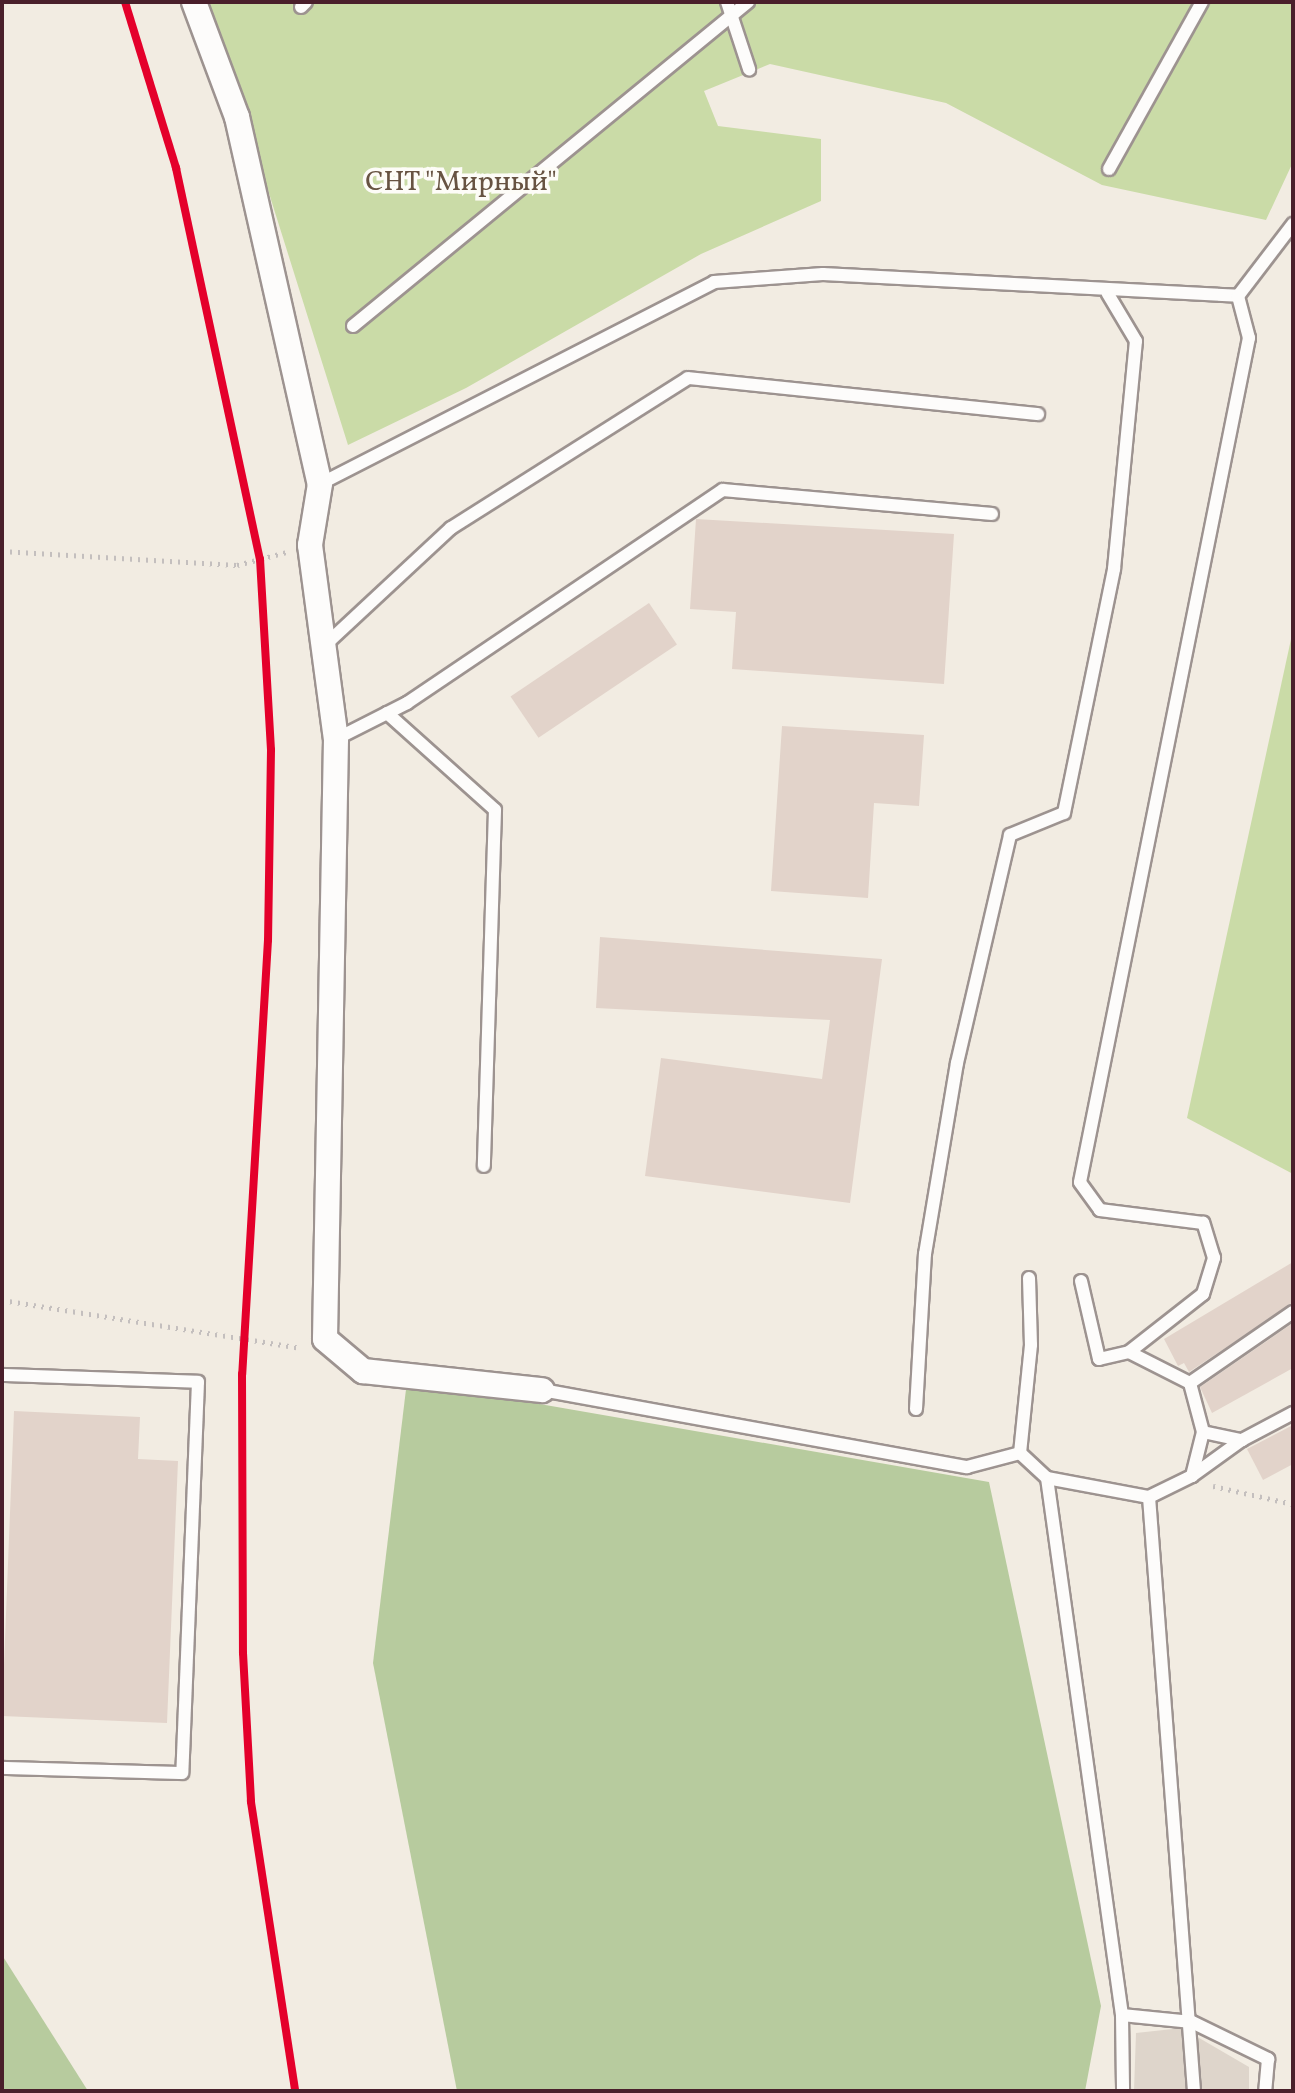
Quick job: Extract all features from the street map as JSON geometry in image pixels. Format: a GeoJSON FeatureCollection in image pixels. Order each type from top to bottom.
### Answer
{"type":"FeatureCollection","features":[{"type":"Feature","properties":{"kind":"street"},"geometry":{"type":"LineString","coordinates":[[194,2],[237,117],[320,484],[310,545],[336,739],[325,1339],[363,1371],[542,1390]]}},
{"type":"Feature","properties":{"kind":"lane"},"geometry":{"type":"LineString","coordinates":[[727,2],[749,69]]}},
{"type":"Feature","properties":{"kind":"lane"},"geometry":{"type":"LineString","coordinates":[[353,326],[748,2]]}},
{"type":"Feature","properties":{"kind":"lane"},"geometry":{"type":"LineString","coordinates":[[1109,169],[1202,2]]}},
{"type":"Feature","properties":{"kind":"lane"},"geometry":{"type":"LineString","coordinates":[[1238,296],[1293,224]]}},
{"type":"Feature","properties":{"kind":"lane"},"geometry":{"type":"LineString","coordinates":[[320,484],[714,282],[823,274],[1108,294],[1238,296]]}},
{"type":"Feature","properties":{"kind":"lane"},"geometry":{"type":"LineString","coordinates":[[916,1409],[925,1254],[957,1063],[1006,850],[1010,835],[1064,813],[1114,569],[1136,341],[1108,294]]}},
{"type":"Feature","properties":{"kind":"lane"},"geometry":{"type":"LineString","coordinates":[[1081,1281],[1099,1359],[1129,1352],[1203,1294],[1214,1258],[1203,1223],[1100,1210],[1080,1182],[1249,338],[1238,296]]}},
{"type":"Feature","properties":{"kind":"lane"},"geometry":{"type":"LineString","coordinates":[[324,646],[451,528],[688,378],[1038,414]]}},
{"type":"Feature","properties":{"kind":"lane"},"geometry":{"type":"LineString","coordinates":[[336,739],[387,713],[723,490],[992,514]]}},
{"type":"Feature","properties":{"kind":"lane"},"geometry":{"type":"LineString","coordinates":[[387,713],[495,810],[484,1166]]}},
{"type":"Feature","properties":{"kind":"lane"},"geometry":{"type":"LineString","coordinates":[[1020,1453],[1031,1345],[1029,1278]]}},
{"type":"Feature","properties":{"kind":"lane"},"geometry":{"type":"LineString","coordinates":[[1190,1383],[1293,1312]]}},
{"type":"Feature","properties":{"kind":"lane"},"geometry":{"type":"LineString","coordinates":[[1129,1352],[1190,1383],[1203,1432],[1192,1476]]}},
{"type":"Feature","properties":{"kind":"lane"},"geometry":{"type":"LineString","coordinates":[[2,1375],[198,1382],[182,1773],[2,1768]]}},
{"type":"Feature","properties":{"kind":"lane"},"geometry":{"type":"LineString","coordinates":[[542,1390],[967,1467],[1020,1453]]}},
{"type":"Feature","properties":{"kind":"lane"},"geometry":{"type":"LineString","coordinates":[[1020,1453],[1047,1478],[1149,1497],[1192,1476],[1242,1440],[1293,1413]]}},
{"type":"Feature","properties":{"kind":"lane"},"geometry":{"type":"LineString","coordinates":[[1203,1432],[1242,1440]]}},
{"type":"Feature","properties":{"kind":"lane"},"geometry":{"type":"LineString","coordinates":[[1047,1478],[1122,2015],[1123,2091]]}},
{"type":"Feature","properties":{"kind":"lane"},"geometry":{"type":"LineString","coordinates":[[1149,1497],[1192,2022],[1194,2091]]}},
{"type":"Feature","properties":{"kind":"lane"},"geometry":{"type":"LineString","coordinates":[[1122,2015],[1192,2022],[1268,2059],[1265,2091]]}},
{"type":"Feature","properties":{"kind":"path"},"geometry":{"type":"LineString","coordinates":[[2,551],[237,565],[310,545]]}},
{"type":"Feature","properties":{"kind":"path"},"geometry":{"type":"LineString","coordinates":[[2,1300],[340,1351]]}},
{"type":"Feature","properties":{"kind":"path"},"geometry":{"type":"LineString","coordinates":[[1192,1476],[1238,1497],[1293,1504]]}},
{"type":"Feature","properties":{"kind":"shaded area"},"geometry":{"type":"Polygon","coordinates":[[[1182,2028],[1249,2067],[1249,2091],[1134,2091],[1136,2033],[1182,2028]]]}},
{"type":"Feature","properties":{"kind":"green space","name":"СНТ \"Мирный\""},"geometry":{"type":"Polygon","coordinates":[[[209,2],[1293,2],[1293,162],[1266,220],[1102,185],[946,103],[770,64],[704,91],[718,126],[821,139],[821,201],[701,254],[466,388],[348,445],[209,2]]]}},
{"type":"Feature","properties":{"kind":"green space"},"geometry":{"type":"Polygon","coordinates":[[[1293,630],[1293,1174],[1187,1118],[1293,630]]]}},
{"type":"Feature","properties":{"kind":"green space"},"geometry":{"type":"Polygon","coordinates":[[[407,1381],[989,1482],[1101,2006],[1085,2091],[457,2091],[373,1663],[407,1381]]]}},
{"type":"Feature","properties":{"kind":"green space"},"geometry":{"type":"Polygon","coordinates":[[[2,1955],[88,2091],[2,2091],[2,1955]]]}},
{"type":"Feature","properties":{"kind":"building"},"geometry":{"type":"Polygon","coordinates":[[[696,519],[954,534],[944,684],[732,669],[736,612],[690,609],[696,519]]]}},
{"type":"Feature","properties":{"kind":"building"},"geometry":{"type":"Polygon","coordinates":[[[649,603],[677,644],[539,738],[511,696],[649,603]]]}},
{"type":"Feature","properties":{"kind":"building"},"geometry":{"type":"Polygon","coordinates":[[[782,726],[924,735],[919,806],[874,803],[868,898],[771,891],[782,726]]]}},
{"type":"Feature","properties":{"kind":"building"},"geometry":{"type":"Polygon","coordinates":[[[600,937],[882,959],[850,1203],[645,1176],[661,1058],[822,1079],[830,1020],[596,1008],[600,937]]]}},
{"type":"Feature","properties":{"kind":"building"},"geometry":{"type":"Polygon","coordinates":[[[1293,1262],[1293,1303],[1189,1372],[1184,1363],[1178,1366],[1164,1339],[1293,1262]]]}},
{"type":"Feature","properties":{"kind":"building"},"geometry":{"type":"Polygon","coordinates":[[[1293,1323],[1293,1368],[1212,1413],[1200,1387],[1293,1323]]]}},
{"type":"Feature","properties":{"kind":"building"},"geometry":{"type":"Polygon","coordinates":[[[14,1411],[140,1417],[138,1459],[178,1461],[167,1723],[2,1716],[14,1411]]]}},
{"type":"Feature","properties":{"kind":"building"},"geometry":{"type":"Polygon","coordinates":[[[1293,1425],[1293,1464],[1263,1480],[1247,1449],[1293,1425]]]}},
{"type":"Feature","properties":{"kind":"transit line"},"geometry":{"type":"LineString","coordinates":[[125,2],[176,168],[260,559],[271,750],[268,940],[242,1374],[243,1653],[251,1802],[295,2091]]}}]}
